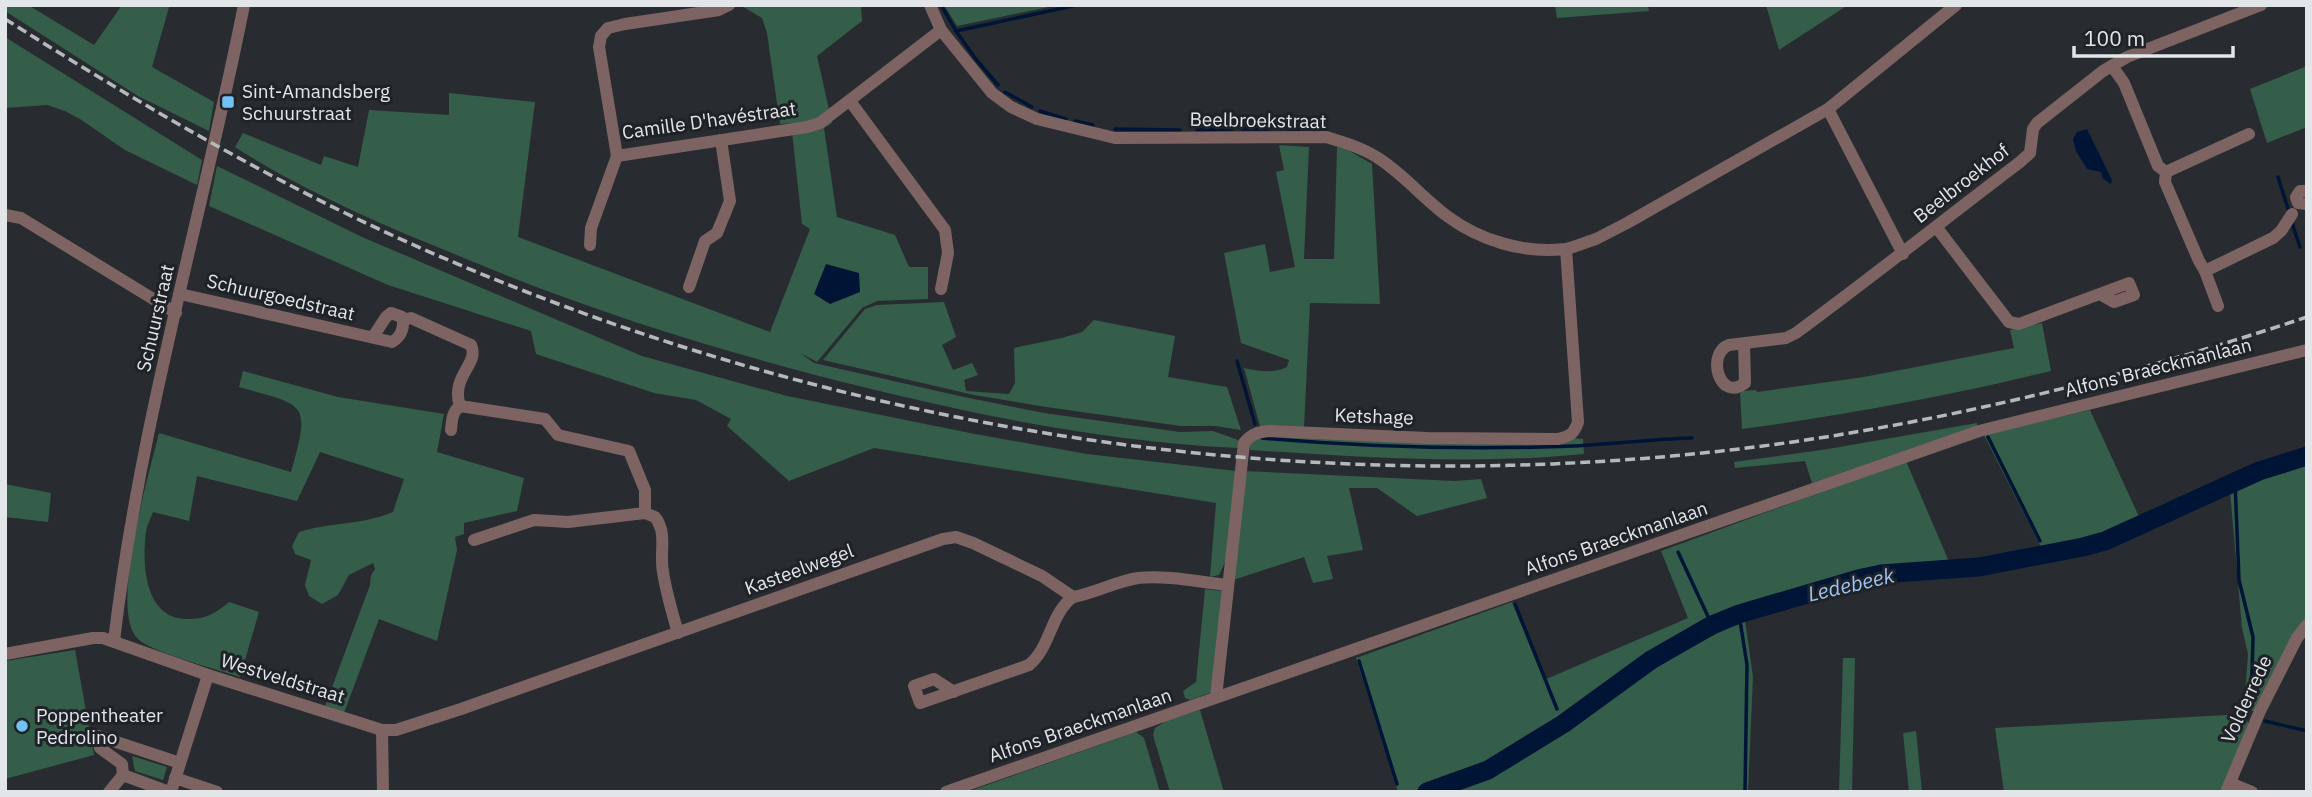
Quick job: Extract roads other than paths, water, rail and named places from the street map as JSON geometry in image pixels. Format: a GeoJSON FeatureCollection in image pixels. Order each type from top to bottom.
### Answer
{"type":"FeatureCollection","features":[{"type":"Feature","properties":{"kind":"street","name":"Schuurstraat"},"geometry":{"type":"LineString","coordinates":[[114,641],[120,588],[140,474],[244,5]]}},
{"type":"Feature","properties":{"kind":"street","name":"Camille D'havéstraat"},"geometry":{"type":"LineString","coordinates":[[729,5],[719,10],[608,28],[601,36],[599,47],[617,156],[820,123],[941,30]]}},
{"type":"Feature","properties":{"kind":"street","name":"Beelbroekstraat"},"geometry":{"type":"LineString","coordinates":[[930,5],[941,30],[992,93],[1011,107],[1037,120],[1115,138],[1326,137],[1356,146],[1381,160],[1446,216],[1473,233],[1510,245],[1566,248],[1596,239],[1627,223],[1828,109],[1956,5]]}},
{"type":"Feature","properties":{"kind":"street","name":"Beelbroekhof"},"geometry":{"type":"LineString","coordinates":[[1744,343],[1786,338],[1796,333],[1903,254],[2030,153],[2033,129],[2037,123],[2112,66],[2127,57],[2261,5]]}},
{"type":"Feature","properties":{"kind":"street"},"geometry":{"type":"LineString","coordinates":[[2112,66],[2124,83],[2158,166],[2165,173],[2165,181],[2218,306]]}},
{"type":"Feature","properties":{"kind":"street"},"geometry":{"type":"LineString","coordinates":[[850,101],[945,230],[948,253],[941,289]]}},
{"type":"Feature","properties":{"kind":"street"},"geometry":{"type":"LineString","coordinates":[[1828,109],[1903,254]]}},
{"type":"Feature","properties":{"kind":"street"},"geometry":{"type":"LineString","coordinates":[[2165,173],[2249,134]]}},
{"type":"Feature","properties":{"kind":"street"},"geometry":{"type":"LineString","coordinates":[[689,286],[705,241],[717,233],[730,201],[721,140]]}},
{"type":"Feature","properties":{"kind":"street"},"geometry":{"type":"LineString","coordinates":[[590,245],[590,228],[617,156]]}},
{"type":"Feature","properties":{"kind":"street"},"geometry":{"type":"LineString","coordinates":[[2307,191],[2300,191],[2296,197],[2298,204],[2307,204]]}},
{"type":"Feature","properties":{"kind":"street"},"geometry":{"type":"LineString","coordinates":[[5,215],[21,218],[176,313]]}},
{"type":"Feature","properties":{"kind":"street"},"geometry":{"type":"LineString","coordinates":[[2205,271],[2273,238],[2290,216]]}},
{"type":"Feature","properties":{"kind":"street"},"geometry":{"type":"LineString","coordinates":[[1937,228],[2009,322],[2019,324],[2100,294]]}},
{"type":"Feature","properties":{"kind":"street","name":"Ketshage"},"geometry":{"type":"LineString","coordinates":[[1216,697],[1244,443],[1251,435],[1269,431],[1427,438],[1558,439],[1574,433],[1578,422],[1566,248]]}},
{"type":"Feature","properties":{"kind":"street","name":"Schuurgoedstraat"},"geometry":{"type":"LineString","coordinates":[[180,294],[392,342],[398,339],[404,324],[402,317],[391,313],[373,337]]}},
{"type":"Feature","properties":{"kind":"street"},"geometry":{"type":"LineString","coordinates":[[402,320],[411,318],[471,345],[474,349],[459,383],[457,397],[460,406]]}},
{"type":"Feature","properties":{"kind":"street","name":"Alfons Braeckmanlaan"},"geometry":{"type":"LineString","coordinates":[[946,792],[1979,430],[2307,350]]}},
{"type":"Feature","properties":{"kind":"street"},"geometry":{"type":"LineString","coordinates":[[451,430],[452,417],[460,406],[545,419],[558,435],[629,451],[645,490],[645,513]]}},
{"type":"Feature","properties":{"kind":"street"},"geometry":{"type":"LineString","coordinates":[[474,540],[534,520],[568,522],[645,513],[655,517],[661,529],[664,547],[662,565],[678,633]]}},
{"type":"Feature","properties":{"kind":"street","name":"Kasteelwegel"},"geometry":{"type":"LineString","coordinates":[[382,730],[396,730],[461,709],[943,538],[965,539],[1042,576],[1073,597]]}},
{"type":"Feature","properties":{"kind":"street"},"geometry":{"type":"LineString","coordinates":[[954,691],[1030,665],[1037,659],[1059,610],[1073,597],[1136,579],[1161,578],[1227,585]]}},
{"type":"Feature","properties":{"kind":"street","name":"Volderrede"},"geometry":{"type":"LineString","coordinates":[[2228,787],[2260,711],[2297,638],[2307,625]]}},
{"type":"Feature","properties":{"kind":"street","name":"Westveldstraat"},"geometry":{"type":"LineString","coordinates":[[5,654],[93,638],[114,641],[208,675],[382,730]]}},
{"type":"Feature","properties":{"kind":"street"},"geometry":{"type":"LineString","coordinates":[[180,763],[98,736],[100,748],[122,769],[170,792],[180,763],[208,675]]}},
{"type":"Feature","properties":{"kind":"street"},"geometry":{"type":"LineString","coordinates":[[382,730],[383,792]]}},
{"type":"Feature","properties":{"kind":"street"},"geometry":{"type":"LineString","coordinates":[[109,792],[122,769],[128,745]]}},
{"type":"Feature","properties":{"kind":"street"},"geometry":{"type":"LineString","coordinates":[[175,778],[217,792]]}},
{"type":"Feature","properties":{"kind":"street"},"geometry":{"type":"LineString","coordinates":[[2228,787],[2252,792]]}},
{"type":"Feature","properties":{"kind":"water"},"geometry":{"type":"Polygon","coordinates":[[[2087,129],[2112,180],[2111,184],[2103,179],[2101,172],[2087,169],[2076,151],[2073,139],[2077,132],[2087,129]]]}},
{"type":"Feature","properties":{"kind":"water"},"geometry":{"type":"Polygon","coordinates":[[[826,264],[859,273],[860,292],[830,304],[814,294],[826,264]]]}},
{"type":"Feature","properties":{"kind":"waterway"},"geometry":{"type":"LineString","coordinates":[[941,5],[956,31],[1077,5]]}},
{"type":"Feature","properties":{"kind":"waterway"},"geometry":{"type":"LineString","coordinates":[[956,31],[998,85]]}},
{"type":"Feature","properties":{"kind":"waterway"},"geometry":{"type":"LineString","coordinates":[[1005,92],[1032,107]]}},
{"type":"Feature","properties":{"kind":"waterway"},"geometry":{"type":"LineString","coordinates":[[1040,111],[1066,119]]}},
{"type":"Feature","properties":{"kind":"waterway"},"geometry":{"type":"LineString","coordinates":[[1075,121],[1093,125]]}},
{"type":"Feature","properties":{"kind":"waterway"},"geometry":{"type":"LineString","coordinates":[[1115,129],[1180,130]]}},
{"type":"Feature","properties":{"kind":"waterway"},"geometry":{"type":"LineString","coordinates":[[1197,130],[1232,129]]}},
{"type":"Feature","properties":{"kind":"waterway"},"geometry":{"type":"LineString","coordinates":[[1242,129],[1269,129]]}},
{"type":"Feature","properties":{"kind":"waterway"},"geometry":{"type":"LineString","coordinates":[[1288,129],[1309,129]]}},
{"type":"Feature","properties":{"kind":"waterway"},"geometry":{"type":"LineString","coordinates":[[2278,177],[2289,212]]}},
{"type":"Feature","properties":{"kind":"waterway"},"geometry":{"type":"LineString","coordinates":[[2292,223],[2300,247]]}},
{"type":"Feature","properties":{"kind":"waterway"},"geometry":{"type":"LineString","coordinates":[[1237,361],[1255,424]]}},
{"type":"Feature","properties":{"kind":"waterway"},"geometry":{"type":"LineString","coordinates":[[1988,437],[2040,541]]}},
{"type":"Feature","properties":{"kind":"waterway"},"geometry":{"type":"LineString","coordinates":[[1262,438],[1458,448],[1575,446],[1692,438]]}},
{"type":"Feature","properties":{"kind":"waterway","name":"Ledebeek"},"geometry":{"type":"LineString","coordinates":[[1427,792],[1488,770],[1563,724],[1651,660],[1712,625],[1739,614],[1881,574],[1979,567],[2105,541],[2259,471],[2307,456]]}},
{"type":"Feature","properties":{"kind":"waterway"},"geometry":{"type":"LineString","coordinates":[[2235,482],[2239,580],[2253,637],[2247,708]]}},
{"type":"Feature","properties":{"kind":"waterway","name":"Ledebeek"},"geometry":{"type":"LineString","coordinates":[[2043,550],[2045,554]]}},
{"type":"Feature","properties":{"kind":"waterway"},"geometry":{"type":"LineString","coordinates":[[1678,552],[1712,625]]}},
{"type":"Feature","properties":{"kind":"waterway"},"geometry":{"type":"LineString","coordinates":[[1515,604],[1557,709]]}},
{"type":"Feature","properties":{"kind":"waterway"},"geometry":{"type":"LineString","coordinates":[[1739,614],[1747,665],[1745,792]]}},
{"type":"Feature","properties":{"kind":"waterway"},"geometry":{"type":"LineString","coordinates":[[1359,661],[1397,784]]}},
{"type":"Feature","properties":{"kind":"waterway"},"geometry":{"type":"LineString","coordinates":[[2265,721],[2307,731]]}},
{"type":"Feature","properties":{"kind":"railway"},"geometry":{"type":"LineString","coordinates":[[5,19],[149,107],[295,188],[396,237],[566,307],[742,365],[921,410],[1103,442],[1286,461],[1471,466],[1655,458],[1838,435],[1957,413],[2133,370],[2307,317]]}},
{"type":"Feature","properties":{"kind":"place","name":"Sint-Amandsberg Schuurstraat"},"geometry":{"type":"Point","coordinates":[228,102]}},
{"type":"Feature","properties":{"kind":"place","name":"Poppentheater Pedrolino"},"geometry":{"type":"Point","coordinates":[22,726]}}]}
